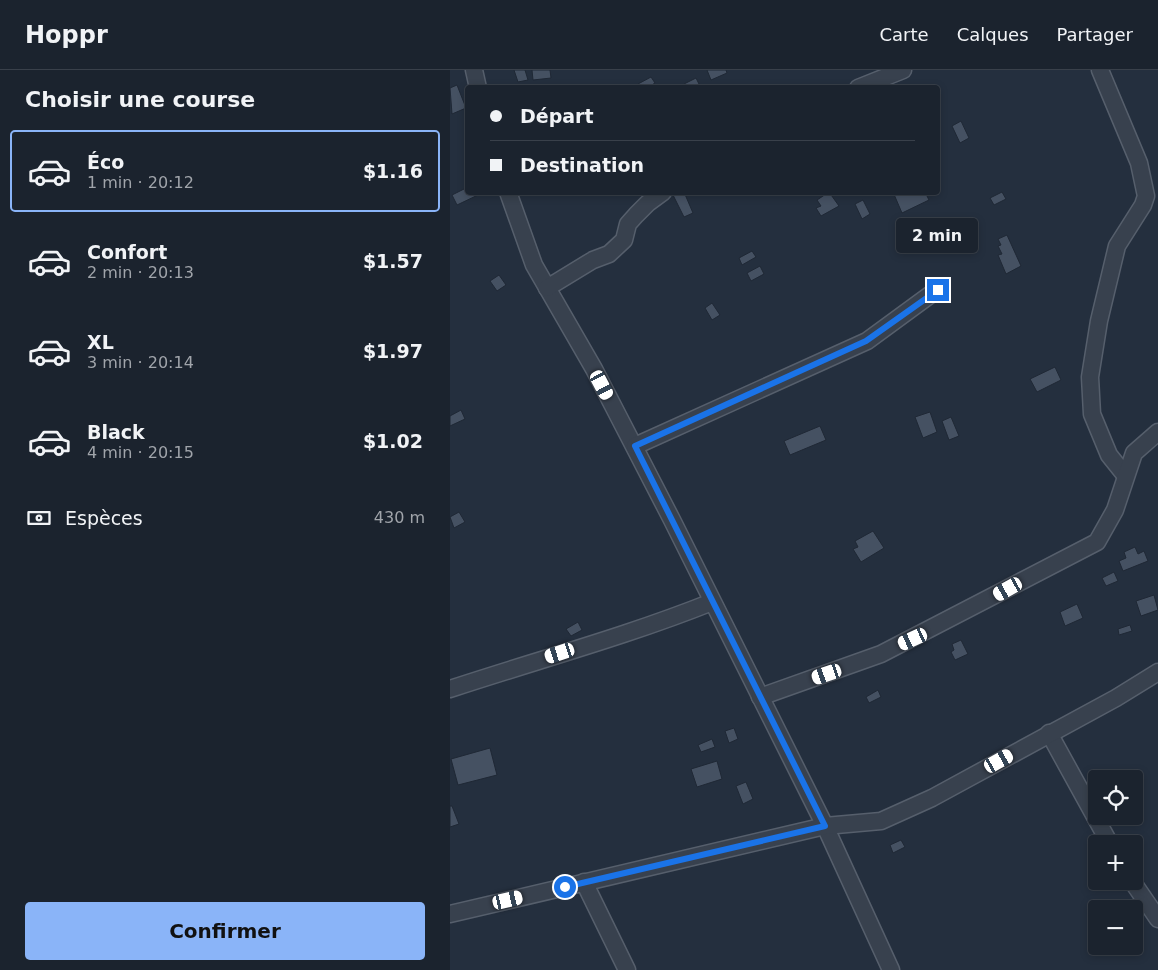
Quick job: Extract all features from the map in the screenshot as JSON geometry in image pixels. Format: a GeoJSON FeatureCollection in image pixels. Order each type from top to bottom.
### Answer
{"type":"FeatureCollection","features":[{"type":"Feature","properties":{"kind":"street"},"geometry":{"type":"LineString","coordinates":[[474,70],[477,85]]}},
{"type":"Feature","properties":{"kind":"street"},"geometry":{"type":"LineString","coordinates":[[866,85],[903,70]]}},
{"type":"Feature","properties":{"kind":"street"},"geometry":{"type":"LineString","coordinates":[[1100,70],[1139,164],[1146,196],[1143,206],[1117,246],[1098,321],[1090,377],[1095,421],[1109,455],[1125,476]]}},
{"type":"Feature","properties":{"kind":"street"},"geometry":{"type":"LineString","coordinates":[[509,195],[534,265],[635,446],[825,826],[891,970]]}},
{"type":"Feature","properties":{"kind":"street"},"geometry":{"type":"LineString","coordinates":[[547,288],[593,260],[609,254],[624,240],[628,224],[648,203],[660,195]]}},
{"type":"Feature","properties":{"kind":"street"},"geometry":{"type":"LineString","coordinates":[[635,446],[866,341],[938,290]]}},
{"type":"Feature","properties":{"kind":"street"},"geometry":{"type":"LineString","coordinates":[[760,697],[881,654],[1097,542],[1115,510],[1134,452],[1158,432]]}},
{"type":"Feature","properties":{"kind":"street"},"geometry":{"type":"LineString","coordinates":[[450,689],[560,653],[650,627],[712,602]]}},
{"type":"Feature","properties":{"kind":"street"},"geometry":{"type":"LineString","coordinates":[[450,914],[825,826],[881,821],[932,798],[1116,698],[1158,672]]}},
{"type":"Feature","properties":{"kind":"street"},"geometry":{"type":"LineString","coordinates":[[1049,733],[1105,835]]}},
{"type":"Feature","properties":{"kind":"street"},"geometry":{"type":"LineString","coordinates":[[584,882],[627,970]]}},
{"type":"Feature","properties":{"kind":"street"},"geometry":{"type":"LineString","coordinates":[[1138,890],[1158,919]]}},
{"type":"Feature","properties":{"kind":"building"},"geometry":{"type":"Polygon","coordinates":[[[514,70],[525,70],[528,80],[518,82],[514,70]]]}},
{"type":"Feature","properties":{"kind":"building"},"geometry":{"type":"Polygon","coordinates":[[[532,70],[550,70],[551,78],[533,80],[532,70]]]}},
{"type":"Feature","properties":{"kind":"building"},"geometry":{"type":"Polygon","coordinates":[[[707,70],[726,70],[727,73],[711,80],[707,70]]]}},
{"type":"Feature","properties":{"kind":"building"},"geometry":{"type":"Polygon","coordinates":[[[651,77],[655,83],[652,85],[638,84],[651,77]]]}},
{"type":"Feature","properties":{"kind":"building"},"geometry":{"type":"Polygon","coordinates":[[[696,78],[700,85],[684,85],[696,78]]]}},
{"type":"Feature","properties":{"kind":"building"},"geometry":{"type":"Polygon","coordinates":[[[457,85],[465,105],[465,108],[452,114],[450,88],[457,85]]]}},
{"type":"Feature","properties":{"kind":"building"},"geometry":{"type":"Polygon","coordinates":[[[961,121],[969,138],[960,143],[952,126],[961,121]]]}},
{"type":"Feature","properties":{"kind":"building"},"geometry":{"type":"Polygon","coordinates":[[[465,188],[465,195],[478,195],[457,205],[452,195],[465,188]]]}},
{"type":"Feature","properties":{"kind":"building"},"geometry":{"type":"Polygon","coordinates":[[[1002,192],[1006,199],[994,205],[990,198],[1002,192]]]}},
{"type":"Feature","properties":{"kind":"building"},"geometry":{"type":"Polygon","coordinates":[[[673,195],[685,195],[693,213],[684,217],[673,195]]]}},
{"type":"Feature","properties":{"kind":"building"},"geometry":{"type":"Polygon","coordinates":[[[824,195],[831,195],[839,206],[821,216],[816,208],[821,206],[817,200],[824,195]]]}},
{"type":"Feature","properties":{"kind":"building"},"geometry":{"type":"Polygon","coordinates":[[[894,195],[926,195],[929,200],[902,213],[894,195]]]}},
{"type":"Feature","properties":{"kind":"building"},"geometry":{"type":"Polygon","coordinates":[[[863,200],[870,214],[862,219],[855,204],[863,200]]]}},
{"type":"Feature","properties":{"kind":"building"},"geometry":{"type":"Polygon","coordinates":[[[1007,235],[1021,266],[1006,274],[998,255],[1002,254],[998,246],[1001,245],[998,239],[1007,235]]]}},
{"type":"Feature","properties":{"kind":"building"},"geometry":{"type":"Polygon","coordinates":[[[752,251],[756,257],[742,265],[739,258],[752,251]]]}},
{"type":"Feature","properties":{"kind":"building"},"geometry":{"type":"Polygon","coordinates":[[[760,266],[764,274],[751,281],[747,273],[760,266]]]}},
{"type":"Feature","properties":{"kind":"building"},"geometry":{"type":"Polygon","coordinates":[[[499,275],[506,285],[497,291],[490,281],[499,275]]]}},
{"type":"Feature","properties":{"kind":"building"},"geometry":{"type":"Polygon","coordinates":[[[712,303],[720,315],[712,320],[705,308],[712,303]]]}},
{"type":"Feature","properties":{"kind":"building"},"geometry":{"type":"Polygon","coordinates":[[[1055,367],[1061,380],[1037,392],[1030,379],[1055,367]]]}},
{"type":"Feature","properties":{"kind":"building"},"geometry":{"type":"Polygon","coordinates":[[[461,410],[465,419],[450,426],[450,416],[461,410]]]}},
{"type":"Feature","properties":{"kind":"building"},"geometry":{"type":"Polygon","coordinates":[[[930,412],[937,432],[923,438],[915,417],[930,412]]]}},
{"type":"Feature","properties":{"kind":"building"},"geometry":{"type":"Polygon","coordinates":[[[951,417],[959,436],[949,440],[942,421],[951,417]]]}},
{"type":"Feature","properties":{"kind":"building"},"geometry":{"type":"Polygon","coordinates":[[[820,426],[826,440],[790,455],[784,441],[820,426]]]}},
{"type":"Feature","properties":{"kind":"building"},"geometry":{"type":"Polygon","coordinates":[[[459,512],[465,522],[454,528],[450,517],[459,512]]]}},
{"type":"Feature","properties":{"kind":"building"},"geometry":{"type":"Polygon","coordinates":[[[873,531],[884,548],[861,562],[853,549],[858,547],[855,541],[873,531]]]}},
{"type":"Feature","properties":{"kind":"building"},"geometry":{"type":"Polygon","coordinates":[[[1135,547],[1138,554],[1144,551],[1148,561],[1123,571],[1119,561],[1126,558],[1124,552],[1135,547]]]}},
{"type":"Feature","properties":{"kind":"building"},"geometry":{"type":"Polygon","coordinates":[[[1114,572],[1118,581],[1106,586],[1102,578],[1114,572]]]}},
{"type":"Feature","properties":{"kind":"building"},"geometry":{"type":"Polygon","coordinates":[[[1154,595],[1158,610],[1141,616],[1136,601],[1154,595]]]}},
{"type":"Feature","properties":{"kind":"building"},"geometry":{"type":"Polygon","coordinates":[[[1077,604],[1083,618],[1065,626],[1060,612],[1077,604]]]}},
{"type":"Feature","properties":{"kind":"building"},"geometry":{"type":"Polygon","coordinates":[[[578,622],[582,630],[571,636],[566,629],[578,622]]]}},
{"type":"Feature","properties":{"kind":"building"},"geometry":{"type":"Polygon","coordinates":[[[1130,625],[1132,631],[1119,635],[1118,629],[1130,625]]]}},
{"type":"Feature","properties":{"kind":"building"},"geometry":{"type":"Polygon","coordinates":[[[961,640],[968,654],[955,660],[951,652],[954,650],[952,644],[961,640]]]}},
{"type":"Feature","properties":{"kind":"building"},"geometry":{"type":"Polygon","coordinates":[[[878,690],[881,697],[869,703],[866,697],[878,690]]]}},
{"type":"Feature","properties":{"kind":"building"},"geometry":{"type":"Polygon","coordinates":[[[734,728],[738,739],[729,743],[725,731],[734,728]]]}},
{"type":"Feature","properties":{"kind":"building"},"geometry":{"type":"Polygon","coordinates":[[[712,739],[715,747],[701,752],[698,745],[712,739]]]}},
{"type":"Feature","properties":{"kind":"building"},"geometry":{"type":"Polygon","coordinates":[[[490,748],[497,775],[458,785],[451,759],[490,748]]]}},
{"type":"Feature","properties":{"kind":"building"},"geometry":{"type":"Polygon","coordinates":[[[717,761],[722,779],[697,787],[691,769],[717,761]]]}},
{"type":"Feature","properties":{"kind":"building"},"geometry":{"type":"Polygon","coordinates":[[[746,782],[753,799],[743,804],[736,786],[746,782]]]}},
{"type":"Feature","properties":{"kind":"building"},"geometry":{"type":"Polygon","coordinates":[[[450,806],[452,806],[459,824],[450,827],[450,806]]]}},
{"type":"Feature","properties":{"kind":"building"},"geometry":{"type":"Polygon","coordinates":[[[901,840],[905,847],[893,853],[890,845],[901,840]]]}},
{"type":"Feature","properties":{"kind":"route"},"geometry":{"type":"LineString","coordinates":[[565,887],[825,826],[635,446],[866,341],[938,290]]}}]}
